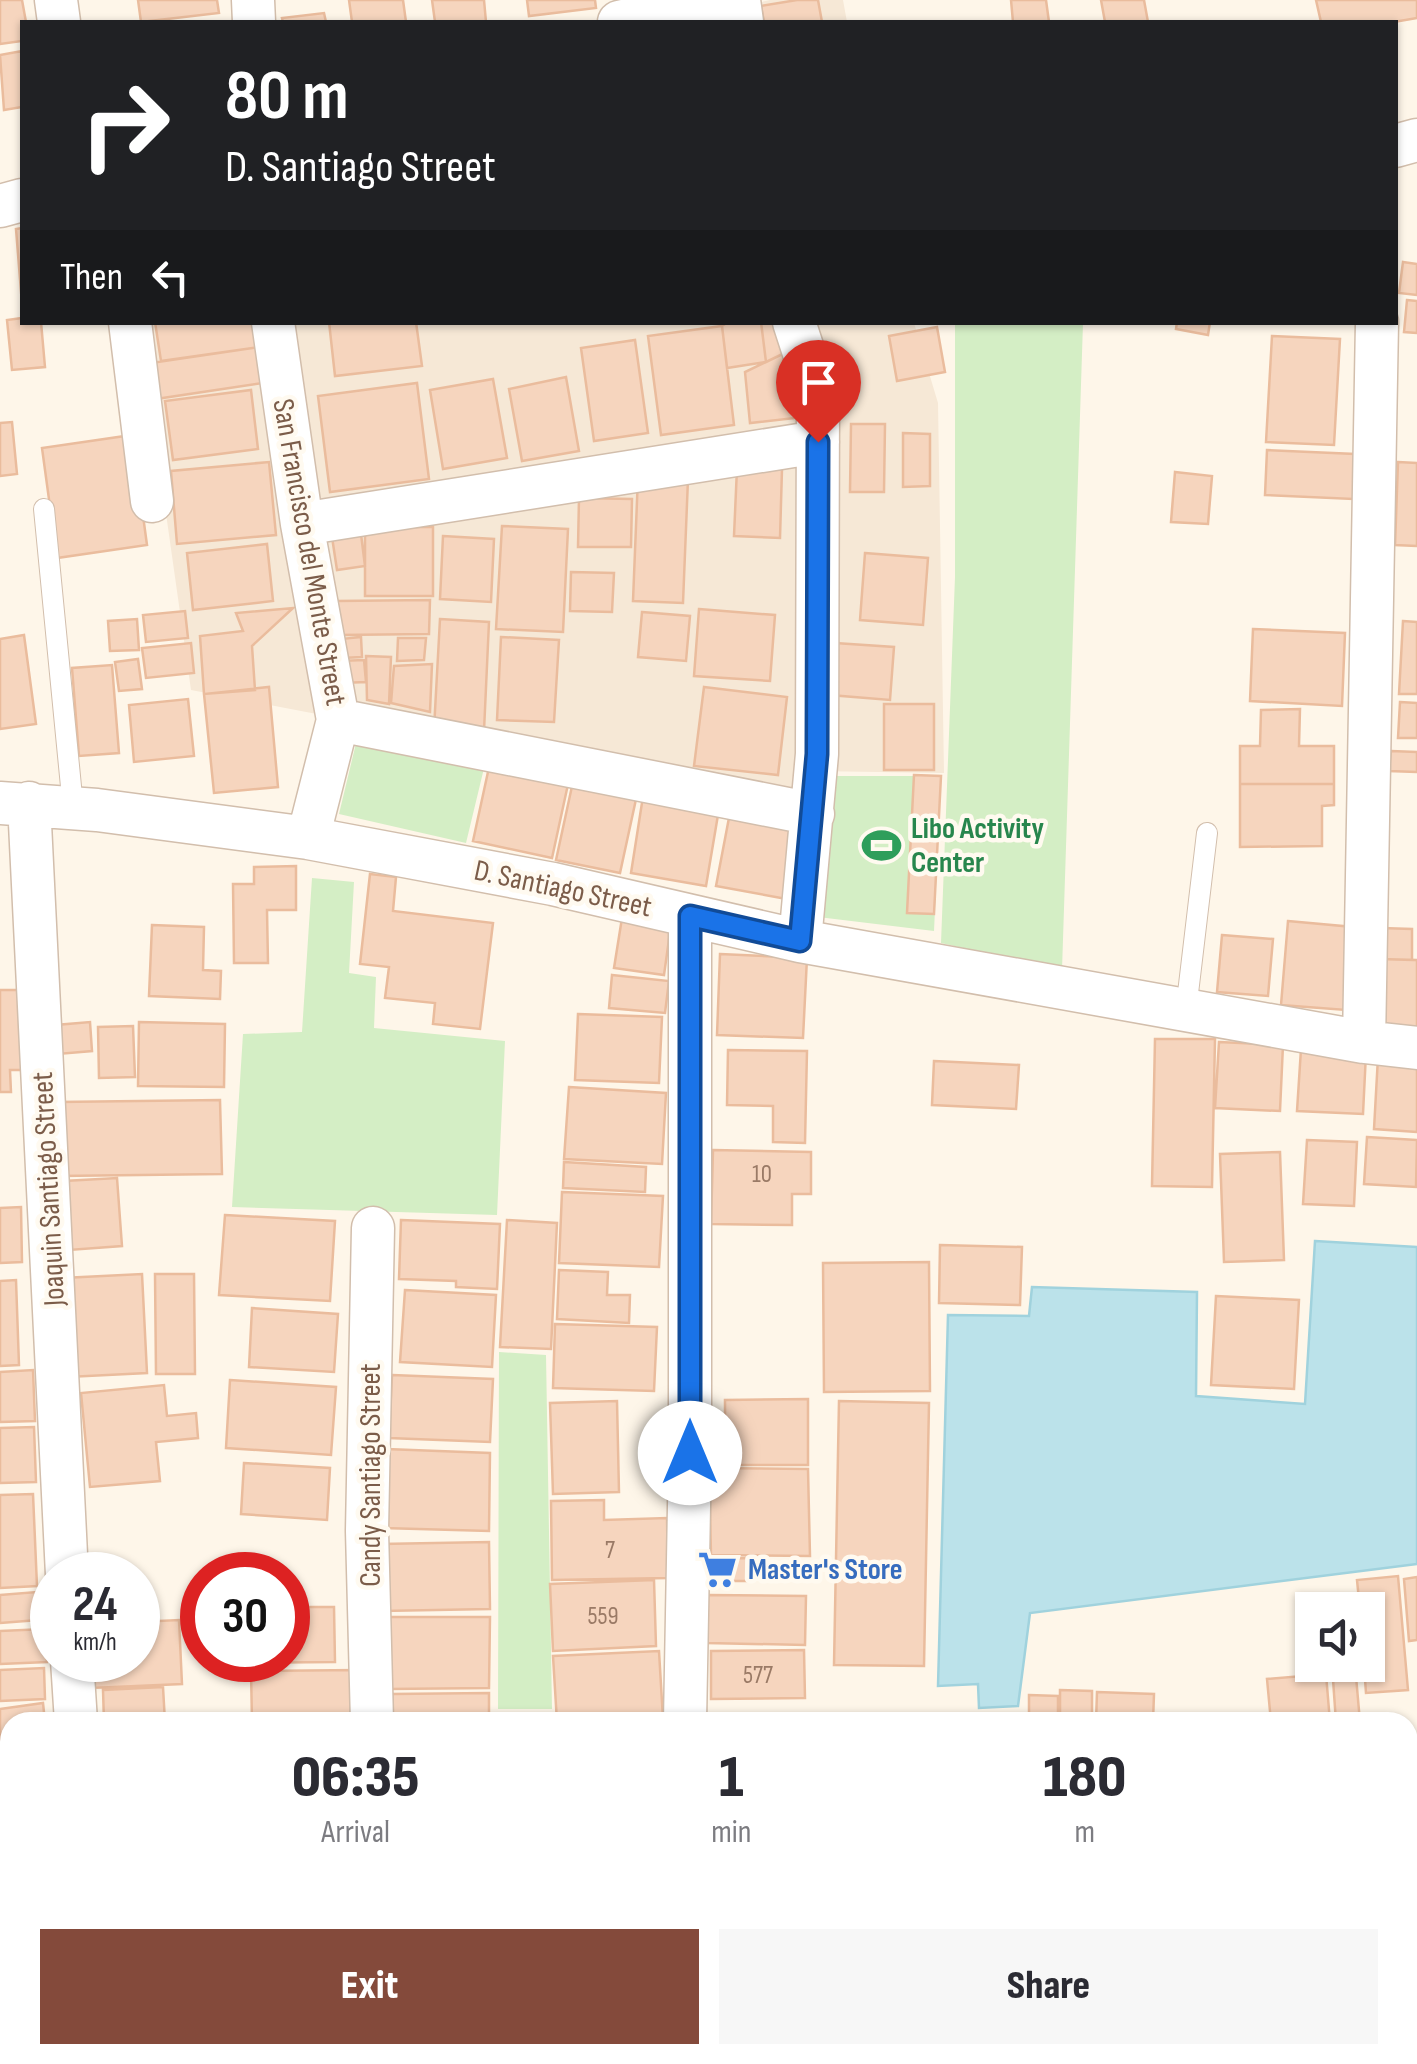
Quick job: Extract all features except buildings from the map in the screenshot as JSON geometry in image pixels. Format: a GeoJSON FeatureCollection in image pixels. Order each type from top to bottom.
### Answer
{"type":"FeatureCollection","features":[{"type":"Feature","properties":{"kind":"street"},"geometry":{"type":"LineString","coordinates":[[629,20],[714,0]]}},
{"type":"Feature","properties":{"kind":"street"},"geometry":{"type":"LineString","coordinates":[[130,325],[152,500]]}},
{"type":"Feature","properties":{"kind":"street","name":"San Francisco del Monte Street"},"geometry":{"type":"LineString","coordinates":[[273,325],[302,524],[338,720],[308,838]]}},
{"type":"Feature","properties":{"kind":"street"},"geometry":{"type":"LineString","coordinates":[[795,325],[818,396],[817,754],[800,941]]}},
{"type":"Feature","properties":{"kind":"street"},"geometry":{"type":"LineString","coordinates":[[1364,1042],[1377,325]]}},
{"type":"Feature","properties":{"kind":"street"},"geometry":{"type":"LineString","coordinates":[[302,524],[818,442]]}},
{"type":"Feature","properties":{"kind":"street"},"geometry":{"type":"LineString","coordinates":[[338,720],[813,814]]}},
{"type":"Feature","properties":{"kind":"street","name":"D. Santiago Street"},"geometry":{"type":"LineString","coordinates":[[15,803],[308,838],[553,884],[800,941],[1364,1042],[1417,1048]]}},
{"type":"Feature","properties":{"kind":"street","name":"Joaquin Santiago Street"},"geometry":{"type":"LineString","coordinates":[[15,803],[65,1552]]}},
{"type":"Feature","properties":{"kind":"street"},"geometry":{"type":"LineString","coordinates":[[685,1712],[690,1453],[690,916]]}},
{"type":"Feature","properties":{"kind":"street","name":"Candy Santiago Street"},"geometry":{"type":"LineString","coordinates":[[372,1712],[367,1531],[374,1228]]}},
{"type":"Feature","properties":{"kind":"street"},"geometry":{"type":"LineString","coordinates":[[73,1682],[75,1712]]}},
{"type":"Feature","properties":{"kind":"lane"},"geometry":{"type":"LineString","coordinates":[[44,509],[73,807]]}},
{"type":"Feature","properties":{"kind":"lane"},"geometry":{"type":"LineString","coordinates":[[1186,1010],[1207,832]]}},
{"type":"Feature","properties":{"kind":"shaded area"},"geometry":{"type":"Polygon","coordinates":[[[770,0],[843,0],[847,20],[685,20],[770,0]]]}},
{"type":"Feature","properties":{"kind":"shaded area"},"geometry":{"type":"Polygon","coordinates":[[[139,325],[915,325],[938,403],[944,773],[813,771],[803,807],[191,690],[139,325]]]}},
{"type":"Feature","properties":{"kind":"green space"},"geometry":{"type":"Polygon","coordinates":[[[955,325],[1083,325],[1062,970],[941,943],[955,577],[955,325]]]}},
{"type":"Feature","properties":{"kind":"green space"},"geometry":{"type":"Polygon","coordinates":[[[358,735],[485,764],[466,843],[339,814],[358,735]]]}},
{"type":"Feature","properties":{"kind":"green space","name":"Libo Activity Center"},"geometry":{"type":"Polygon","coordinates":[[[831,776],[941,776],[934,931],[818,917],[831,776]]]}},
{"type":"Feature","properties":{"kind":"green space"},"geometry":{"type":"Polygon","coordinates":[[[312,878],[354,882],[349,973],[376,977],[374,1028],[505,1041],[497,1215],[232,1207],[243,1034],[302,1032],[312,878]]]}},
{"type":"Feature","properties":{"kind":"green space"},"geometry":{"type":"Polygon","coordinates":[[[499,1352],[546,1355],[552,1709],[498,1709],[499,1352]]]}},
{"type":"Feature","properties":{"kind":"water"},"geometry":{"type":"Polygon","coordinates":[[[1315,1241],[1417,1247],[1417,1564],[1030,1613],[1018,1706],[979,1708],[978,1684],[938,1686],[948,1315],[1029,1316],[1032,1287],[1197,1292],[1196,1396],[1305,1404],[1315,1241]]]}},
{"type":"Feature","properties":{"kind":"place","name":"Libo Activity Center"},"geometry":{"type":"Point","coordinates":[881,845]}},
{"type":"Feature","properties":{"kind":"place","name":"Master's Store"},"geometry":{"type":"Point","coordinates":[718,1569]}},
{"type":"Feature","properties":{"kind":"route"},"geometry":{"type":"LineString","coordinates":[[690,1453],[690,916],[800,941],[817,754],[818,442]]}}]}
